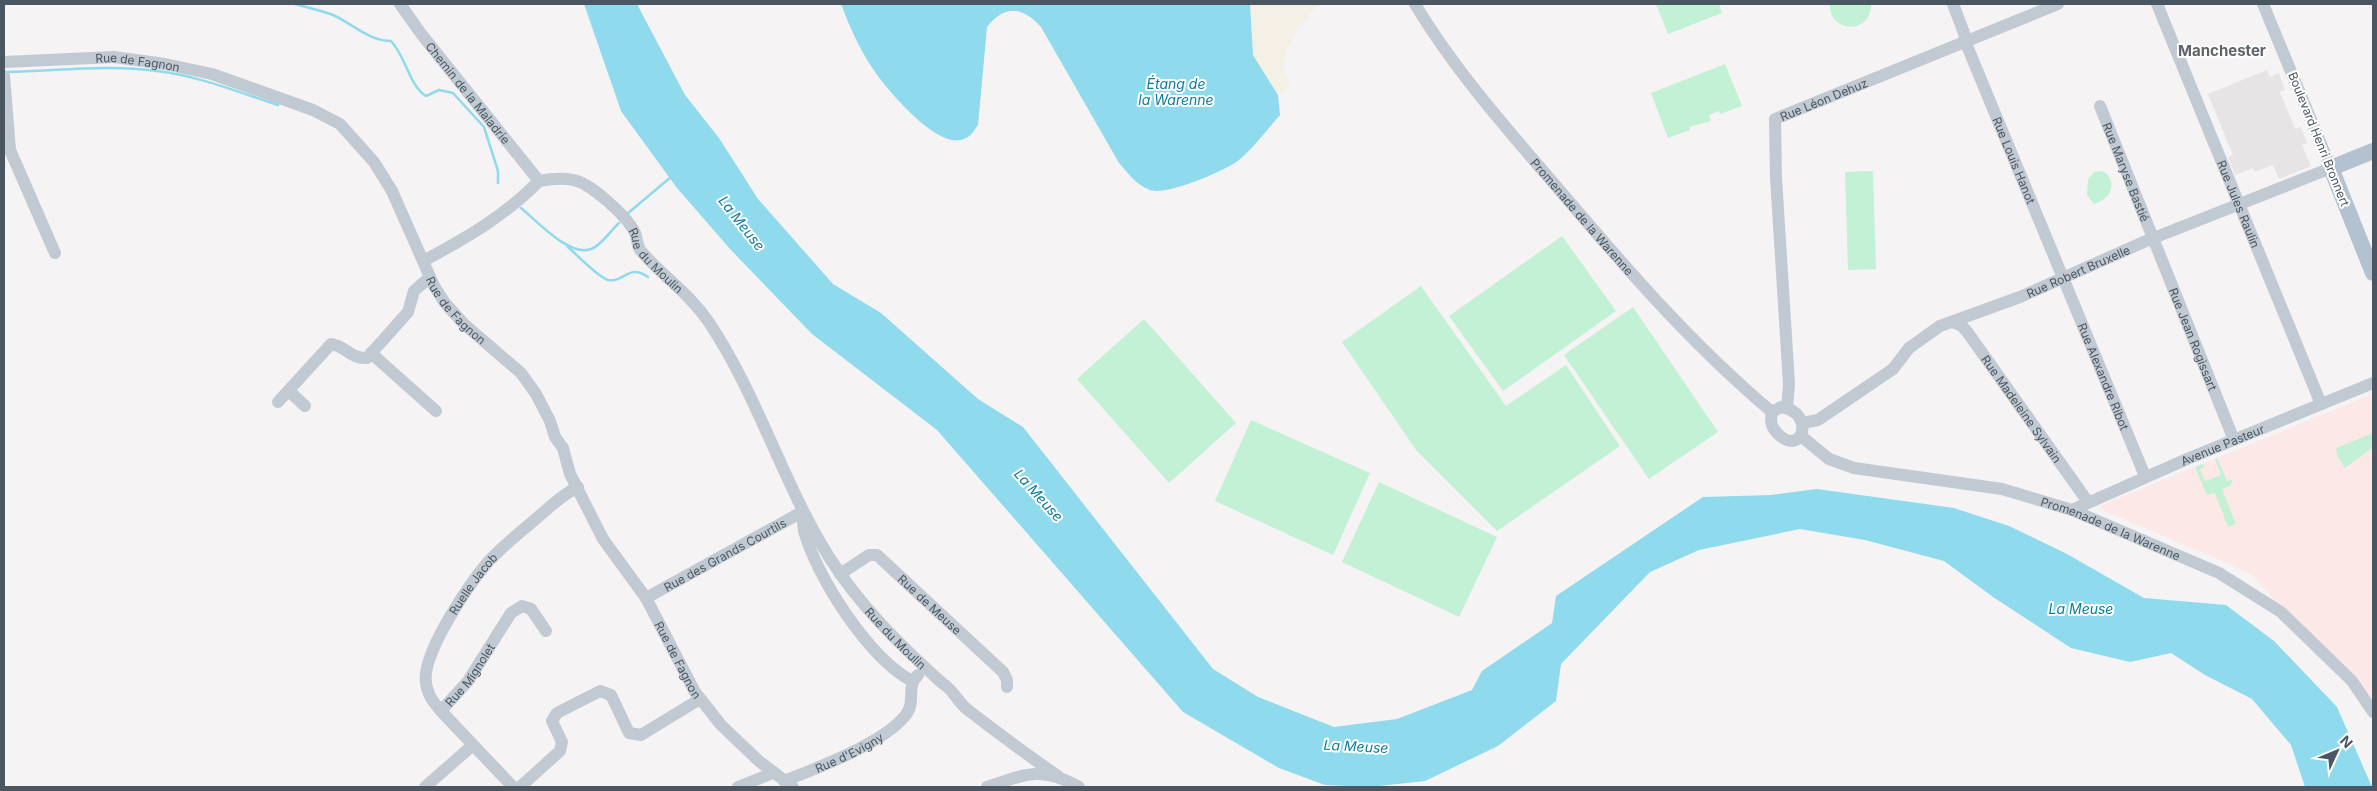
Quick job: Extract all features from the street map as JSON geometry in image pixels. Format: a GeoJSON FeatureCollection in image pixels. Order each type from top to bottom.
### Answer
{"type":"FeatureCollection","features":[{"type":"Feature","properties":{"kind":"main road","name":"Rue Robert Bruxelle"},"geometry":{"type":"LineString","coordinates":[[2331,168],[2373,151]]}},
{"type":"Feature","properties":{"kind":"main road","name":"Boulevard Henri Bronnert"},"geometry":{"type":"LineString","coordinates":[[2331,168],[2373,274]]}},
{"type":"Feature","properties":{"kind":"street","name":"Chemin de la Maladrie"},"geometry":{"type":"LineString","coordinates":[[400,4],[422,35],[539,181]]}},
{"type":"Feature","properties":{"kind":"street","name":"Promenade de la Warenne"},"geometry":{"type":"LineString","coordinates":[[1415,4],[1430,30],[1498,117],[1644,289],[1716,363],[1772,412]]}},
{"type":"Feature","properties":{"kind":"street","name":"Rue Louis Hanot"},"geometry":{"type":"LineString","coordinates":[[1953,4],[1964,33],[1964,41],[2062,278]]}},
{"type":"Feature","properties":{"kind":"street","name":"Rue Léon Dehuz"},"geometry":{"type":"LineString","coordinates":[[1787,408],[1790,384],[1776,178],[1775,119],[2058,4]]}},
{"type":"Feature","properties":{"kind":"street","name":"Rue Jules Raulin"},"geometry":{"type":"LineString","coordinates":[[2157,4],[2321,404]]}},
{"type":"Feature","properties":{"kind":"street","name":"Boulevard Henri Bronnert"},"geometry":{"type":"LineString","coordinates":[[2263,4],[2331,168]]}},
{"type":"Feature","properties":{"kind":"street","name":"Rue de Fagnon"},"geometry":{"type":"LineString","coordinates":[[4,62],[114,57],[165,64],[212,74],[313,110],[340,124],[374,162],[392,191],[430,277],[445,303],[464,324],[510,362],[529,384],[563,448],[570,474],[603,539],[646,598],[681,667],[700,699],[720,725],[759,761],[788,784]]}},
{"type":"Feature","properties":{"kind":"street"},"geometry":{"type":"LineString","coordinates":[[4,76],[10,150],[55,253]]}},
{"type":"Feature","properties":{"kind":"street","name":"Rue Maryse Bastié"},"geometry":{"type":"LineString","coordinates":[[2100,106],[2153,238]]}},
{"type":"Feature","properties":{"kind":"street","name":"Rue Robert Bruxelle"},"geometry":{"type":"LineString","coordinates":[[1802,423],[1818,420],[1893,370],[1909,348],[1940,326],[2062,278],[2153,238],[2331,168]]}},
{"type":"Feature","properties":{"kind":"street","name":"Rue du Moulin"},"geometry":{"type":"LineString","coordinates":[[539,181],[575,180],[590,186],[617,211],[635,232],[638,248],[683,290],[708,320],[768,432],[802,512],[840,574],[880,624],[925,668],[952,689],[967,709],[978,716],[1011,745],[1058,776]]}},
{"type":"Feature","properties":{"kind":"street"},"geometry":{"type":"LineString","coordinates":[[423,261],[496,217],[517,202],[539,181]]}},
{"type":"Feature","properties":{"kind":"street","name":"Rue Jean Rogissart"},"geometry":{"type":"LineString","coordinates":[[2153,238],[2234,440]]}},
{"type":"Feature","properties":{"kind":"street"},"geometry":{"type":"LineString","coordinates":[[278,402],[331,344],[338,345],[357,358],[367,358],[408,312],[414,291],[430,277]]}},
{"type":"Feature","properties":{"kind":"street","name":"Rue Alexandre Ribot"},"geometry":{"type":"LineString","coordinates":[[2062,278],[2145,476]]}},
{"type":"Feature","properties":{"kind":"street","name":"Rue Madeleine Sylvain"},"geometry":{"type":"LineString","coordinates":[[1952,322],[1962,326],[1968,333],[2088,502]]}},
{"type":"Feature","properties":{"kind":"street"},"geometry":{"type":"LineString","coordinates":[[371,353],[436,411]]}},
{"type":"Feature","properties":{"kind":"street","name":"Avenue Pasteur"},"geometry":{"type":"LineString","coordinates":[[2072,510],[2145,476],[2373,383]]}},
{"type":"Feature","properties":{"kind":"street"},"geometry":{"type":"LineString","coordinates":[[288,391],[305,406]]}},
{"type":"Feature","properties":{"kind":"street"},"geometry":{"type":"LineString","coordinates":[[1781,407],[1787,408],[1802,423],[1804,429],[1801,436],[1795,440],[1780,437],[1774,431],[1770,421],[1772,412],[1781,407]]}},
{"type":"Feature","properties":{"kind":"street","name":"Promenade de la Warenne"},"geometry":{"type":"LineString","coordinates":[[1801,436],[1829,459],[1854,468],[2002,489],[2072,510],[2219,573],[2281,612],[2352,680],[2373,712]]}},
{"type":"Feature","properties":{"kind":"street","name":"Ruelle Jacob"},"geometry":{"type":"LineString","coordinates":[[441,711],[432,701],[427,690],[426,673],[436,644],[458,604],[487,563],[557,501],[578,487]]}},
{"type":"Feature","properties":{"kind":"street","name":"Rue du Moulin"},"geometry":{"type":"LineString","coordinates":[[802,512],[804,530],[822,573],[842,608],[889,666],[912,681]]}},
{"type":"Feature","properties":{"kind":"street","name":"Rue des Grands Courtils"},"geometry":{"type":"LineString","coordinates":[[646,598],[802,512]]}},
{"type":"Feature","properties":{"kind":"street","name":"Rue de Meuse"},"geometry":{"type":"LineString","coordinates":[[840,574],[869,555],[877,555],[1003,672],[1007,680],[1007,687]]}},
{"type":"Feature","properties":{"kind":"street","name":"Rue Mignolet"},"geometry":{"type":"LineString","coordinates":[[513,787],[441,711],[468,681],[511,613],[516,609],[522,606],[531,610],[546,631]]}},
{"type":"Feature","properties":{"kind":"street"},"geometry":{"type":"LineString","coordinates":[[912,681],[925,668]]}},
{"type":"Feature","properties":{"kind":"street","name":"Rue d'Evigny"},"geometry":{"type":"LineString","coordinates":[[788,784],[878,738],[898,724],[908,713],[912,703],[910,690],[912,681]]}},
{"type":"Feature","properties":{"kind":"street"},"geometry":{"type":"LineString","coordinates":[[520,787],[560,751],[562,742],[552,721],[557,713],[600,691],[611,695],[629,733],[641,734],[700,699]]}},
{"type":"Feature","properties":{"kind":"street"},"geometry":{"type":"LineString","coordinates":[[425,787],[473,745]]}},
{"type":"Feature","properties":{"kind":"street","name":"Rue du Moulin"},"geometry":{"type":"LineString","coordinates":[[1011,745],[1028,775]]}},
{"type":"Feature","properties":{"kind":"street"},"geometry":{"type":"LineString","coordinates":[[1025,754],[1028,775]]}},
{"type":"Feature","properties":{"kind":"street"},"geometry":{"type":"LineString","coordinates":[[738,787],[751,774],[759,761]]}},
{"type":"Feature","properties":{"kind":"street"},"geometry":{"type":"LineString","coordinates":[[738,787],[773,773]]}},
{"type":"Feature","properties":{"kind":"street"},"geometry":{"type":"LineString","coordinates":[[987,787],[1028,775],[1058,776],[1080,787]]}},
{"type":"Feature","properties":{"kind":"shaded area"},"geometry":{"type":"Polygon","coordinates":[[[2267,70],[2270,77],[2279,73],[2285,90],[2280,92],[2295,129],[2301,127],[2307,143],[2302,145],[2311,166],[2279,179],[2273,165],[2255,172],[2253,168],[2235,175],[2228,157],[2233,155],[2208,94],[2267,70]]]}},
{"type":"Feature","properties":{"kind":"shaded area"},"geometry":{"type":"Polygon","coordinates":[[[2373,394],[2373,705],[2253,576],[2237,567],[2100,509],[2100,506],[2373,394]]]}},
{"type":"Feature","properties":{"kind":"green space"},"geometry":{"type":"Polygon","coordinates":[[[1656,4],[1719,4],[1722,13],[1668,34],[1656,4]]]}},
{"type":"Feature","properties":{"kind":"green space"},"geometry":{"type":"Polygon","coordinates":[[[1830,4],[1871,4],[1870,14],[1865,21],[1858,25],[1843,25],[1836,21],[1831,14],[1830,4]]]}},
{"type":"Feature","properties":{"kind":"green space"},"geometry":{"type":"Polygon","coordinates":[[[1725,64],[1742,106],[1720,114],[1719,111],[1709,115],[1711,121],[1689,127],[1690,130],[1668,138],[1651,93],[1725,64]]]}},
{"type":"Feature","properties":{"kind":"green space"},"geometry":{"type":"Polygon","coordinates":[[[1873,171],[1876,269],[1848,270],[1845,172],[1873,171]]]}},
{"type":"Feature","properties":{"kind":"green space"},"geometry":{"type":"Polygon","coordinates":[[[2102,171],[2110,179],[2111,188],[2104,199],[2094,204],[2087,195],[2088,179],[2094,172],[2102,171]]]}},
{"type":"Feature","properties":{"kind":"green space"},"geometry":{"type":"Polygon","coordinates":[[[1562,236],[1616,311],[1503,391],[1449,316],[1562,236]]]}},
{"type":"Feature","properties":{"kind":"green space"},"geometry":{"type":"Polygon","coordinates":[[[1421,286],[1506,406],[1566,365],[1620,446],[1497,531],[1416,450],[1342,342],[1421,286]]]}},
{"type":"Feature","properties":{"kind":"green space"},"geometry":{"type":"Polygon","coordinates":[[[1633,307],[1718,432],[1649,479],[1564,355],[1633,307]]]}},
{"type":"Feature","properties":{"kind":"green space"},"geometry":{"type":"Polygon","coordinates":[[[1144,319],[1236,423],[1169,483],[1077,379],[1144,319]]]}},
{"type":"Feature","properties":{"kind":"green space"},"geometry":{"type":"Polygon","coordinates":[[[1251,420],[1370,473],[1333,555],[1215,501],[1251,420]]]}},
{"type":"Feature","properties":{"kind":"green space"},"geometry":{"type":"Polygon","coordinates":[[[2373,433],[2373,447],[2345,468],[2338,457],[2336,448],[2373,433]]]}},
{"type":"Feature","properties":{"kind":"green space"},"geometry":{"type":"Polygon","coordinates":[[[2217,458],[2227,481],[2233,479],[2230,486],[2222,489],[2236,524],[2228,527],[2215,493],[2207,495],[2195,467],[2203,464],[2205,467],[2200,469],[2205,481],[2221,475],[2215,459],[2217,458]]]}},
{"type":"Feature","properties":{"kind":"green space"},"geometry":{"type":"Polygon","coordinates":[[[1379,482],[1497,537],[1459,617],[1342,562],[1379,482]]]}},
{"type":"Feature","properties":{"kind":"sand"},"geometry":{"type":"Polygon","coordinates":[[[1250,4],[1319,4],[1301,25],[1290,42],[1284,69],[1290,84],[1278,95],[1253,55],[1250,4]]]}},
{"type":"Feature","properties":{"kind":"water","name":"La Meuse"},"geometry":{"type":"Polygon","coordinates":[[[584,4],[637,4],[685,95],[719,138],[758,199],[833,284],[881,313],[978,399],[1023,427],[1213,669],[1258,697],[1334,727],[1397,719],[1472,690],[1482,671],[1552,623],[1556,596],[1703,497],[1771,495],[1817,489],[1954,508],[2009,526],[2067,554],[2144,598],[2226,605],[2274,641],[2337,707],[2372,787],[2305,787],[2291,745],[2252,699],[2205,675],[2171,653],[2130,662],[2071,648],[1993,597],[1944,561],[1865,540],[1800,529],[1699,550],[1650,572],[1561,664],[1556,701],[1498,746],[1425,781],[1370,787],[1325,785],[1279,768],[1183,712],[937,430],[812,334],[731,250],[677,188],[621,111],[584,4]]]}},
{"type":"Feature","properties":{"kind":"water","name":"Étang de la Warenne"},"geometry":{"type":"Polygon","coordinates":[[[841,4],[1250,4],[1253,55],[1278,95],[1280,115],[1250,150],[1232,165],[1182,186],[1158,191],[1150,190],[1136,182],[1119,163],[1041,27],[1027,15],[1014,11],[1001,14],[987,27],[978,125],[967,138],[951,140],[939,135],[915,117],[872,68],[852,32],[841,4]]]}},
{"type":"Feature","properties":{"kind":"waterway"},"geometry":{"type":"LineString","coordinates":[[295,4],[333,15],[368,35],[391,41],[401,55],[416,86],[426,96],[439,90],[453,93],[484,127],[498,171],[498,183]]}},
{"type":"Feature","properties":{"kind":"waterway"},"geometry":{"type":"LineString","coordinates":[[8,72],[102,68],[157,71],[203,81],[278,105]]}},
{"type":"Feature","properties":{"kind":"waterway"},"geometry":{"type":"LineString","coordinates":[[627,214],[671,177]]}},
{"type":"Feature","properties":{"kind":"waterway"},"geometry":{"type":"LineString","coordinates":[[521,208],[563,243],[582,250],[591,249],[598,245],[619,223]]}},
{"type":"Feature","properties":{"kind":"waterway"},"geometry":{"type":"LineString","coordinates":[[568,247],[593,270],[608,280],[619,279],[636,272],[648,277]]}},
{"type":"Feature","properties":{"kind":"district","name":"Manchester"},"geometry":{"type":"Point","coordinates":[2222,50]}}]}
